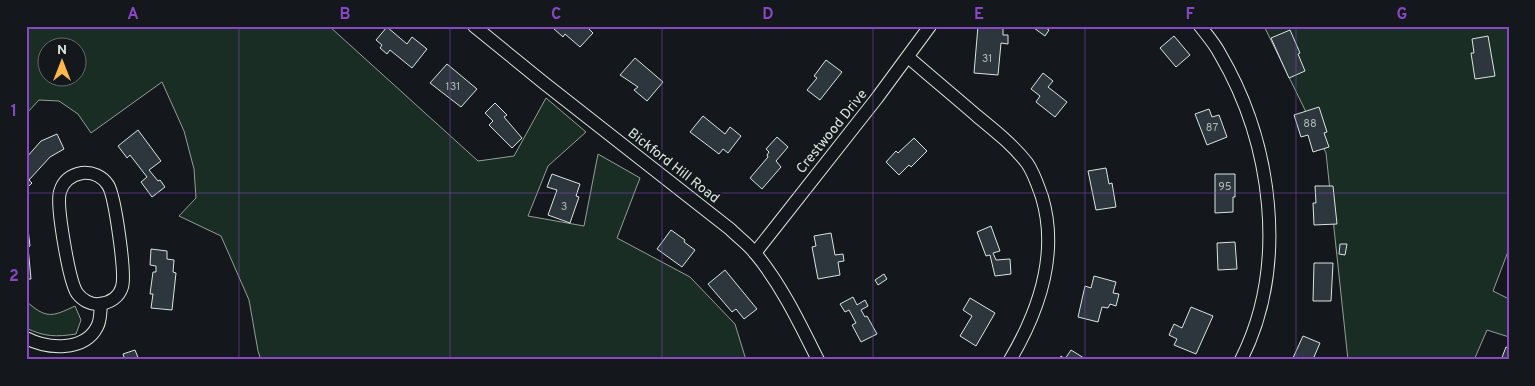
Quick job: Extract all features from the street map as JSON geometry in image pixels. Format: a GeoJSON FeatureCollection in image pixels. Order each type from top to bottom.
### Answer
{"type":"FeatureCollection","features":[{"type":"Feature","properties":{"kind":"street","name":"Bickford Hill Road"},"geometry":{"type":"LineString","coordinates":[[474,26],[730,229],[755,253],[794,312],[818,360]]}},
{"type":"Feature","properties":{"kind":"street","name":"Crestwood Drive"},"geometry":{"type":"LineString","coordinates":[[755,253],[908,57],[930,26]]}},
{"type":"Feature","properties":{"kind":"street"},"geometry":{"type":"LineString","coordinates":[[1200,26],[1220,53],[1242,100],[1260,152],[1265,178],[1269,238],[1267,269],[1257,315],[1241,360]]}},
{"type":"Feature","properties":{"kind":"street"},"geometry":{"type":"LineString","coordinates":[[908,57],[1001,136],[1020,155],[1033,174],[1040,193],[1048,227],[1047,264],[1033,312],[1010,360]]}},
{"type":"Feature","properties":{"kind":"street"},"geometry":{"type":"LineString","coordinates":[[76,174],[94,174],[99,176],[107,184],[112,195],[119,236],[123,276],[122,286],[114,298],[101,304],[86,301],[76,291],[68,262],[59,202],[60,190],[66,180],[76,174]]}},
{"type":"Feature","properties":{"kind":"street"},"geometry":{"type":"LineString","coordinates":[[26,338],[34,342],[53,346],[70,345],[85,340],[99,325],[101,304]]}},
{"type":"Feature","properties":{"kind":"green space"},"geometry":{"type":"Polygon","coordinates":[[[26,26],[329,26],[478,161],[514,156],[546,98],[586,132],[548,166],[528,216],[584,226],[598,154],[640,178],[617,238],[690,277],[735,324],[746,360],[261,360],[249,300],[221,236],[179,216],[196,198],[194,169],[184,131],[162,82],[91,133],[78,114],[59,101],[39,100],[26,114],[26,26]]]}},
{"type":"Feature","properties":{"kind":"green space"},"geometry":{"type":"Polygon","coordinates":[[[1264,26],[1509,26],[1509,249],[1493,291],[1509,299],[1509,337],[1487,330],[1474,360],[1348,360],[1326,153],[1264,26]]]}},
{"type":"Feature","properties":{"kind":"green space"},"geometry":{"type":"Polygon","coordinates":[[[26,301],[39,311],[49,314],[55,314],[75,306],[81,320],[76,334],[51,336],[26,328],[26,301]]]}},
{"type":"Feature","properties":{"kind":"building"},"geometry":{"type":"Polygon","coordinates":[[[555,26],[586,26],[593,33],[580,47],[565,34],[563,37],[553,28],[555,26]]]}},
{"type":"Feature","properties":{"kind":"building"},"geometry":{"type":"Polygon","coordinates":[[[978,26],[1003,26],[1003,35],[1008,35],[1008,44],[1001,43],[998,75],[974,73],[978,26]]]}},
{"type":"Feature","properties":{"kind":"building"},"geometry":{"type":"Polygon","coordinates":[[[1035,26],[1043,26],[1049,30],[1045,36],[1034,28],[1035,26]]]}},
{"type":"Feature","properties":{"kind":"building"},"geometry":{"type":"Polygon","coordinates":[[[387,27],[407,44],[412,37],[427,49],[412,68],[390,50],[387,54],[380,48],[382,45],[376,40],[387,27]]]}},
{"type":"Feature","properties":{"kind":"building"},"geometry":{"type":"Polygon","coordinates":[[[1290,30],[1305,71],[1289,78],[1271,38],[1290,30]]]}},
{"type":"Feature","properties":{"kind":"building"},"geometry":{"type":"Polygon","coordinates":[[[1174,36],[1190,55],[1176,67],[1160,48],[1174,36]]]}},
{"type":"Feature","properties":{"kind":"building"},"geometry":{"type":"Polygon","coordinates":[[[1488,36],[1495,76],[1475,79],[1471,53],[1474,53],[1472,39],[1488,36]]]}},
{"type":"Feature","properties":{"kind":"building"},"geometry":{"type":"Polygon","coordinates":[[[635,58],[663,82],[647,101],[634,90],[638,87],[620,75],[635,58]]]}},
{"type":"Feature","properties":{"kind":"building"},"geometry":{"type":"Polygon","coordinates":[[[826,60],[842,72],[820,100],[807,90],[817,78],[814,76],[826,60]]]}},
{"type":"Feature","properties":{"kind":"building"},"geometry":{"type":"Polygon","coordinates":[[[447,64],[477,89],[461,107],[430,83],[447,64]]]}},
{"type":"Feature","properties":{"kind":"building"},"geometry":{"type":"Polygon","coordinates":[[[1043,73],[1053,81],[1048,87],[1067,102],[1055,117],[1036,102],[1040,96],[1031,89],[1043,73]]]}},
{"type":"Feature","properties":{"kind":"building"},"geometry":{"type":"Polygon","coordinates":[[[495,103],[507,115],[504,117],[522,138],[512,148],[489,125],[493,121],[485,113],[495,103]]]}},
{"type":"Feature","properties":{"kind":"building"},"geometry":{"type":"Polygon","coordinates":[[[1319,107],[1327,132],[1324,133],[1329,147],[1313,152],[1308,135],[1301,137],[1294,115],[1319,107]]]}},
{"type":"Feature","properties":{"kind":"building"},"geometry":{"type":"Polygon","coordinates":[[[1209,109],[1212,117],[1219,115],[1227,137],[1207,145],[1195,114],[1209,109]]]}},
{"type":"Feature","properties":{"kind":"building"},"geometry":{"type":"Polygon","coordinates":[[[703,116],[725,134],[730,127],[741,136],[728,153],[723,149],[719,154],[690,132],[703,116]]]}},
{"type":"Feature","properties":{"kind":"building"},"geometry":{"type":"Polygon","coordinates":[[[138,130],[161,161],[149,170],[165,187],[152,197],[141,182],[147,177],[130,155],[127,158],[118,146],[138,130]]]}},
{"type":"Feature","properties":{"kind":"building"},"geometry":{"type":"Polygon","coordinates":[[[57,134],[64,149],[50,157],[29,180],[32,183],[26,189],[26,158],[41,141],[57,134]]]}},
{"type":"Feature","properties":{"kind":"building"},"geometry":{"type":"Polygon","coordinates":[[[777,137],[788,147],[776,161],[781,167],[762,189],[750,178],[768,157],[769,152],[766,149],[777,137]]]}},
{"type":"Feature","properties":{"kind":"building"},"geometry":{"type":"Polygon","coordinates":[[[914,138],[927,151],[911,167],[909,165],[899,175],[886,162],[896,151],[898,153],[914,138]]]}},
{"type":"Feature","properties":{"kind":"building"},"geometry":{"type":"Polygon","coordinates":[[[1106,168],[1109,184],[1112,183],[1116,207],[1096,210],[1088,171],[1106,168]]]}},
{"type":"Feature","properties":{"kind":"building"},"geometry":{"type":"Polygon","coordinates":[[[552,174],[580,184],[576,196],[579,197],[570,223],[548,215],[557,190],[547,187],[552,174]]]}},
{"type":"Feature","properties":{"kind":"building"},"geometry":{"type":"Polygon","coordinates":[[[1215,174],[1235,174],[1233,212],[1215,213],[1215,174]]]}},
{"type":"Feature","properties":{"kind":"building"},"geometry":{"type":"Polygon","coordinates":[[[1315,186],[1333,186],[1337,224],[1314,225],[1313,203],[1316,203],[1315,186]]]}},
{"type":"Feature","properties":{"kind":"building"},"geometry":{"type":"Polygon","coordinates":[[[991,226],[1000,251],[993,253],[996,260],[1010,259],[1011,274],[995,276],[990,255],[986,256],[977,232],[991,226]]]}},
{"type":"Feature","properties":{"kind":"building"},"geometry":{"type":"Polygon","coordinates":[[[28,229],[31,279],[26,279],[26,230],[28,229]]]}},
{"type":"Feature","properties":{"kind":"building"},"geometry":{"type":"Polygon","coordinates":[[[671,230],[695,250],[682,267],[657,249],[671,230]]]}},
{"type":"Feature","properties":{"kind":"building"},"geometry":{"type":"Polygon","coordinates":[[[831,233],[835,255],[843,254],[844,261],[838,262],[840,275],[818,279],[812,247],[816,246],[814,236],[831,233]]]}},
{"type":"Feature","properties":{"kind":"building"},"geometry":{"type":"Polygon","coordinates":[[[1235,242],[1237,269],[1218,270],[1217,243],[1235,242]]]}},
{"type":"Feature","properties":{"kind":"building"},"geometry":{"type":"Polygon","coordinates":[[[1340,244],[1347,244],[1345,255],[1339,254],[1340,244]]]}},
{"type":"Feature","properties":{"kind":"building"},"geometry":{"type":"Polygon","coordinates":[[[151,249],[167,251],[167,259],[174,260],[173,272],[176,273],[172,310],[151,308],[153,294],[150,294],[153,272],[156,272],[156,266],[150,265],[151,249]]]}},
{"type":"Feature","properties":{"kind":"building"},"geometry":{"type":"Polygon","coordinates":[[[1314,263],[1333,263],[1331,301],[1313,301],[1314,263]]]}},
{"type":"Feature","properties":{"kind":"building"},"geometry":{"type":"Polygon","coordinates":[[[725,270],[757,309],[744,319],[736,309],[732,312],[708,284],[725,270]]]}},
{"type":"Feature","properties":{"kind":"building"},"geometry":{"type":"Polygon","coordinates":[[[884,274],[887,279],[878,285],[875,280],[884,274]]]}},
{"type":"Feature","properties":{"kind":"building"},"geometry":{"type":"Polygon","coordinates":[[[1094,276],[1116,282],[1113,293],[1119,294],[1116,306],[1110,304],[1108,308],[1102,307],[1098,322],[1078,317],[1085,286],[1091,288],[1094,276]]]}},
{"type":"Feature","properties":{"kind":"building"},"geometry":{"type":"Polygon","coordinates":[[[853,297],[857,305],[865,300],[868,306],[861,310],[865,317],[867,316],[877,334],[861,342],[852,325],[856,323],[849,310],[845,312],[840,304],[853,297]]]}},
{"type":"Feature","properties":{"kind":"building"},"geometry":{"type":"Polygon","coordinates":[[[970,298],[995,313],[976,346],[960,336],[972,316],[963,310],[970,298]]]}},
{"type":"Feature","properties":{"kind":"building"},"geometry":{"type":"Polygon","coordinates":[[[1191,307],[1213,316],[1196,354],[1174,345],[1177,339],[1169,335],[1174,324],[1182,328],[1191,307]]]}},
{"type":"Feature","properties":{"kind":"building"},"geometry":{"type":"Polygon","coordinates":[[[1303,336],[1320,343],[1314,357],[1316,358],[1315,360],[1292,360],[1303,336]]]}},
{"type":"Feature","properties":{"kind":"building"},"geometry":{"type":"Polygon","coordinates":[[[1506,347],[1509,348],[1509,360],[1501,360],[1506,347]]]}},
{"type":"Feature","properties":{"kind":"building"},"geometry":{"type":"Polygon","coordinates":[[[135,350],[139,360],[125,360],[123,354],[135,350]]]}},
{"type":"Feature","properties":{"kind":"building"},"geometry":{"type":"Polygon","coordinates":[[[1071,350],[1087,360],[1059,360],[1061,356],[1065,359],[1071,350]]]}}]}
